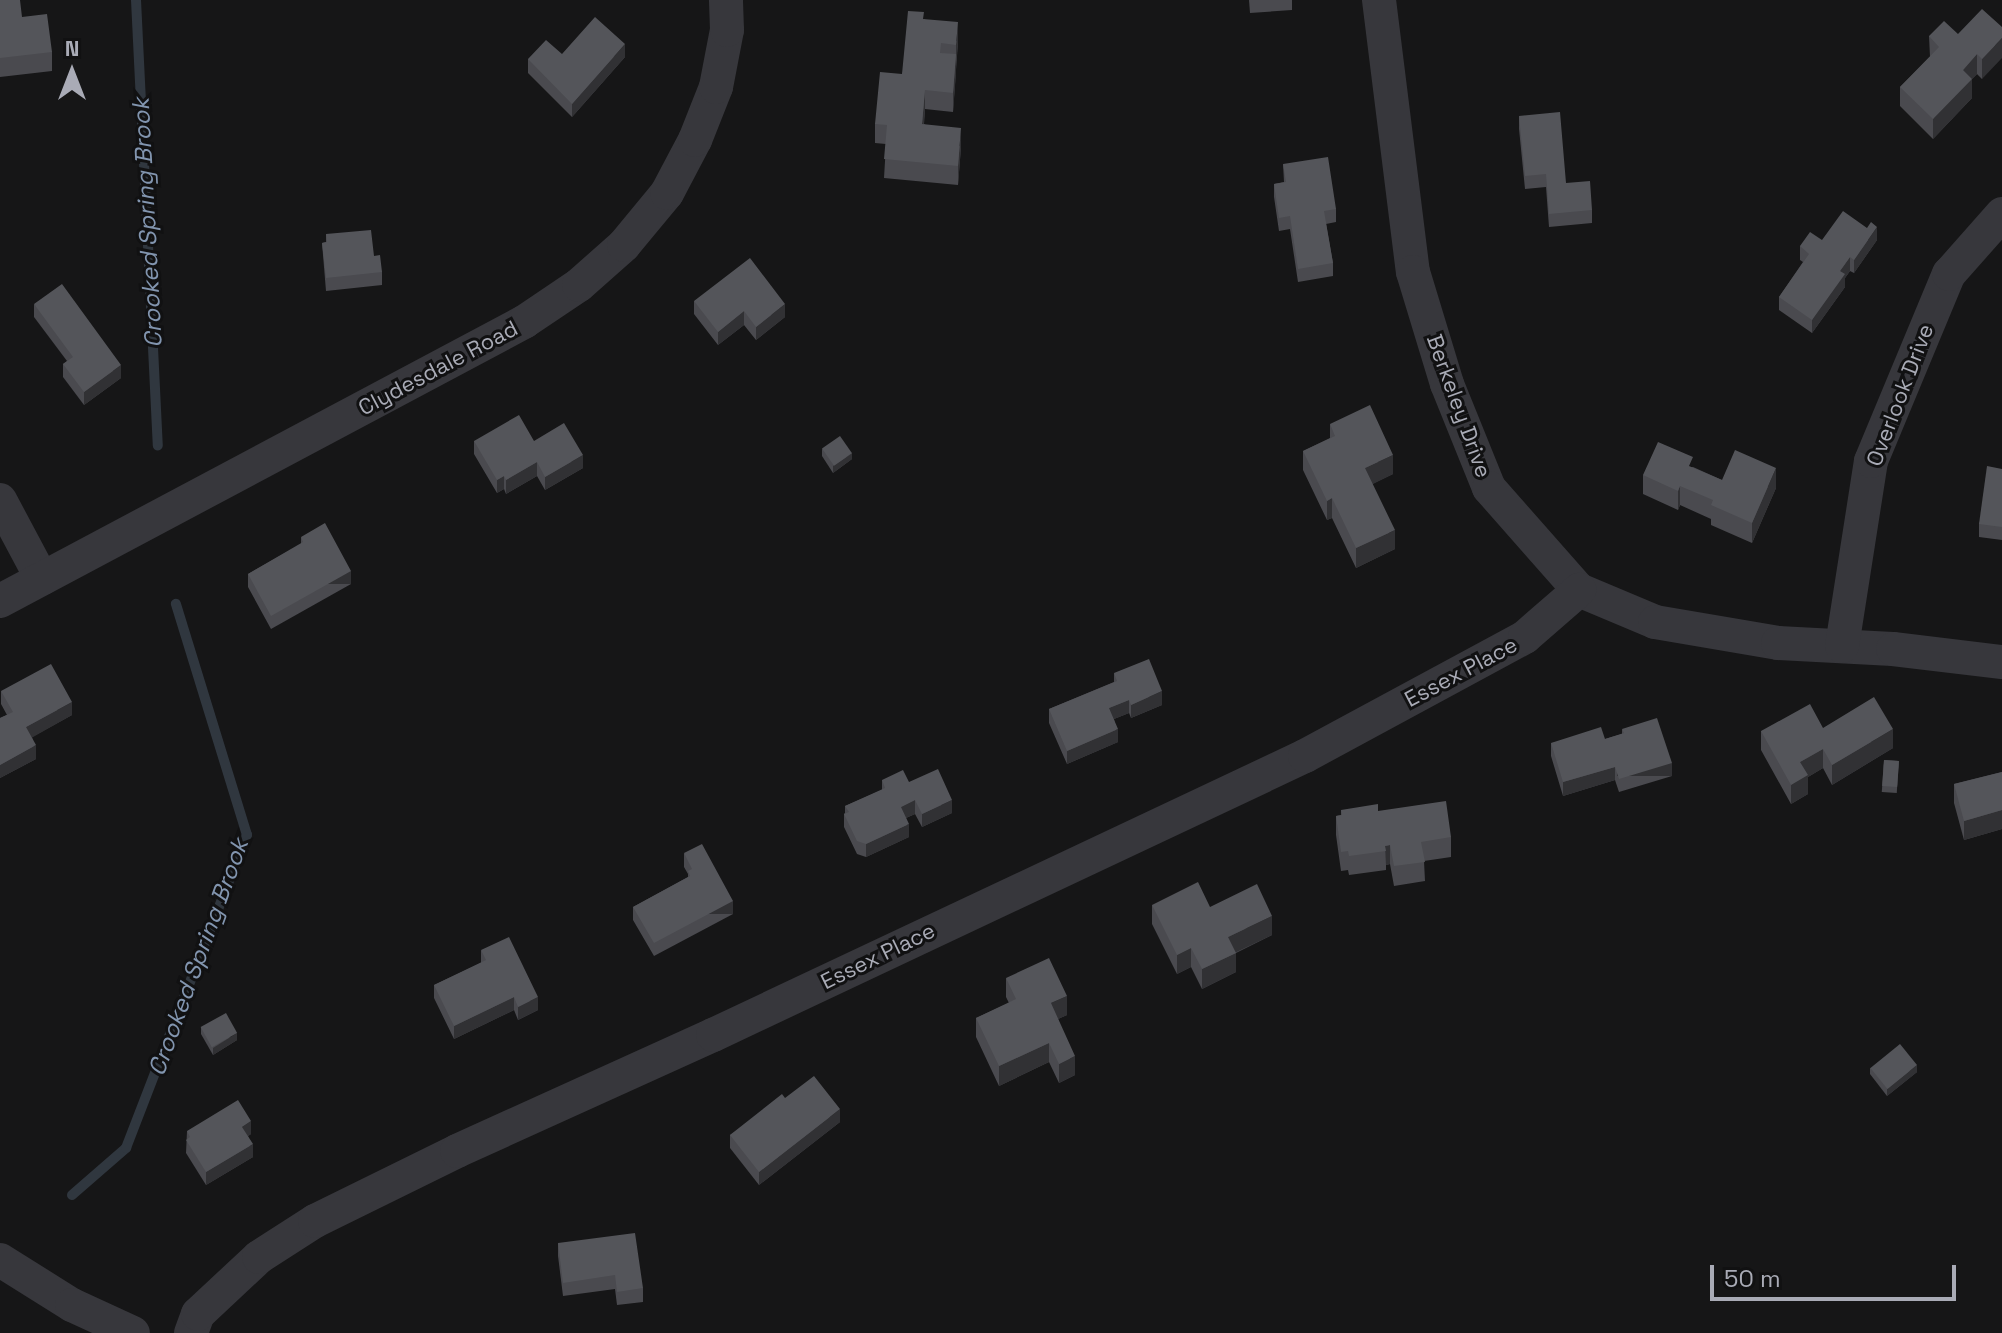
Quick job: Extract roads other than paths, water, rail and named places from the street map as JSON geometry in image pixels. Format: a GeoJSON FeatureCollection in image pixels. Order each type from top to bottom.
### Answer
{"type":"FeatureCollection","features":[{"type":"Feature","properties":{"kind":"street","name":"Clydesdale Road"},"geometry":{"type":"LineString","coordinates":[[0,601],[524,322],[579,285],[624,245],[667,193],[695,140],[716,87],[727,30],[726,0]]}},
{"type":"Feature","properties":{"kind":"street","name":"Berkeley Drive"},"geometry":{"type":"LineString","coordinates":[[1379,0],[1413,272],[1447,384],[1489,488],[1579,590],[1655,622],[1778,643],[1842,646],[2002,662]]}},
{"type":"Feature","properties":{"kind":"street","name":"Overlook Drive"},"geometry":{"type":"LineString","coordinates":[[1842,646],[1871,461],[1949,274],[2002,214]]}},
{"type":"Feature","properties":{"kind":"street"},"geometry":{"type":"LineString","coordinates":[[0,500],[42,579]]}},
{"type":"Feature","properties":{"kind":"street","name":"Essex Place"},"geometry":{"type":"LineString","coordinates":[[191,1333],[198,1314],[259,1257],[315,1221],[457,1151],[713,1035],[1305,756],[1525,637],[1579,590]]}},
{"type":"Feature","properties":{"kind":"street"},"geometry":{"type":"LineString","coordinates":[[0,1260],[72,1305],[133,1333]]}},
{"type":"Feature","properties":{"kind":"waterway","name":"Crooked Spring Brook"},"geometry":{"type":"LineString","coordinates":[[136,0],[158,445]]}},
{"type":"Feature","properties":{"kind":"waterway","name":"Crooked Spring Brook"},"geometry":{"type":"LineString","coordinates":[[72,1195],[126,1148],[247,835],[176,604]]}}]}
